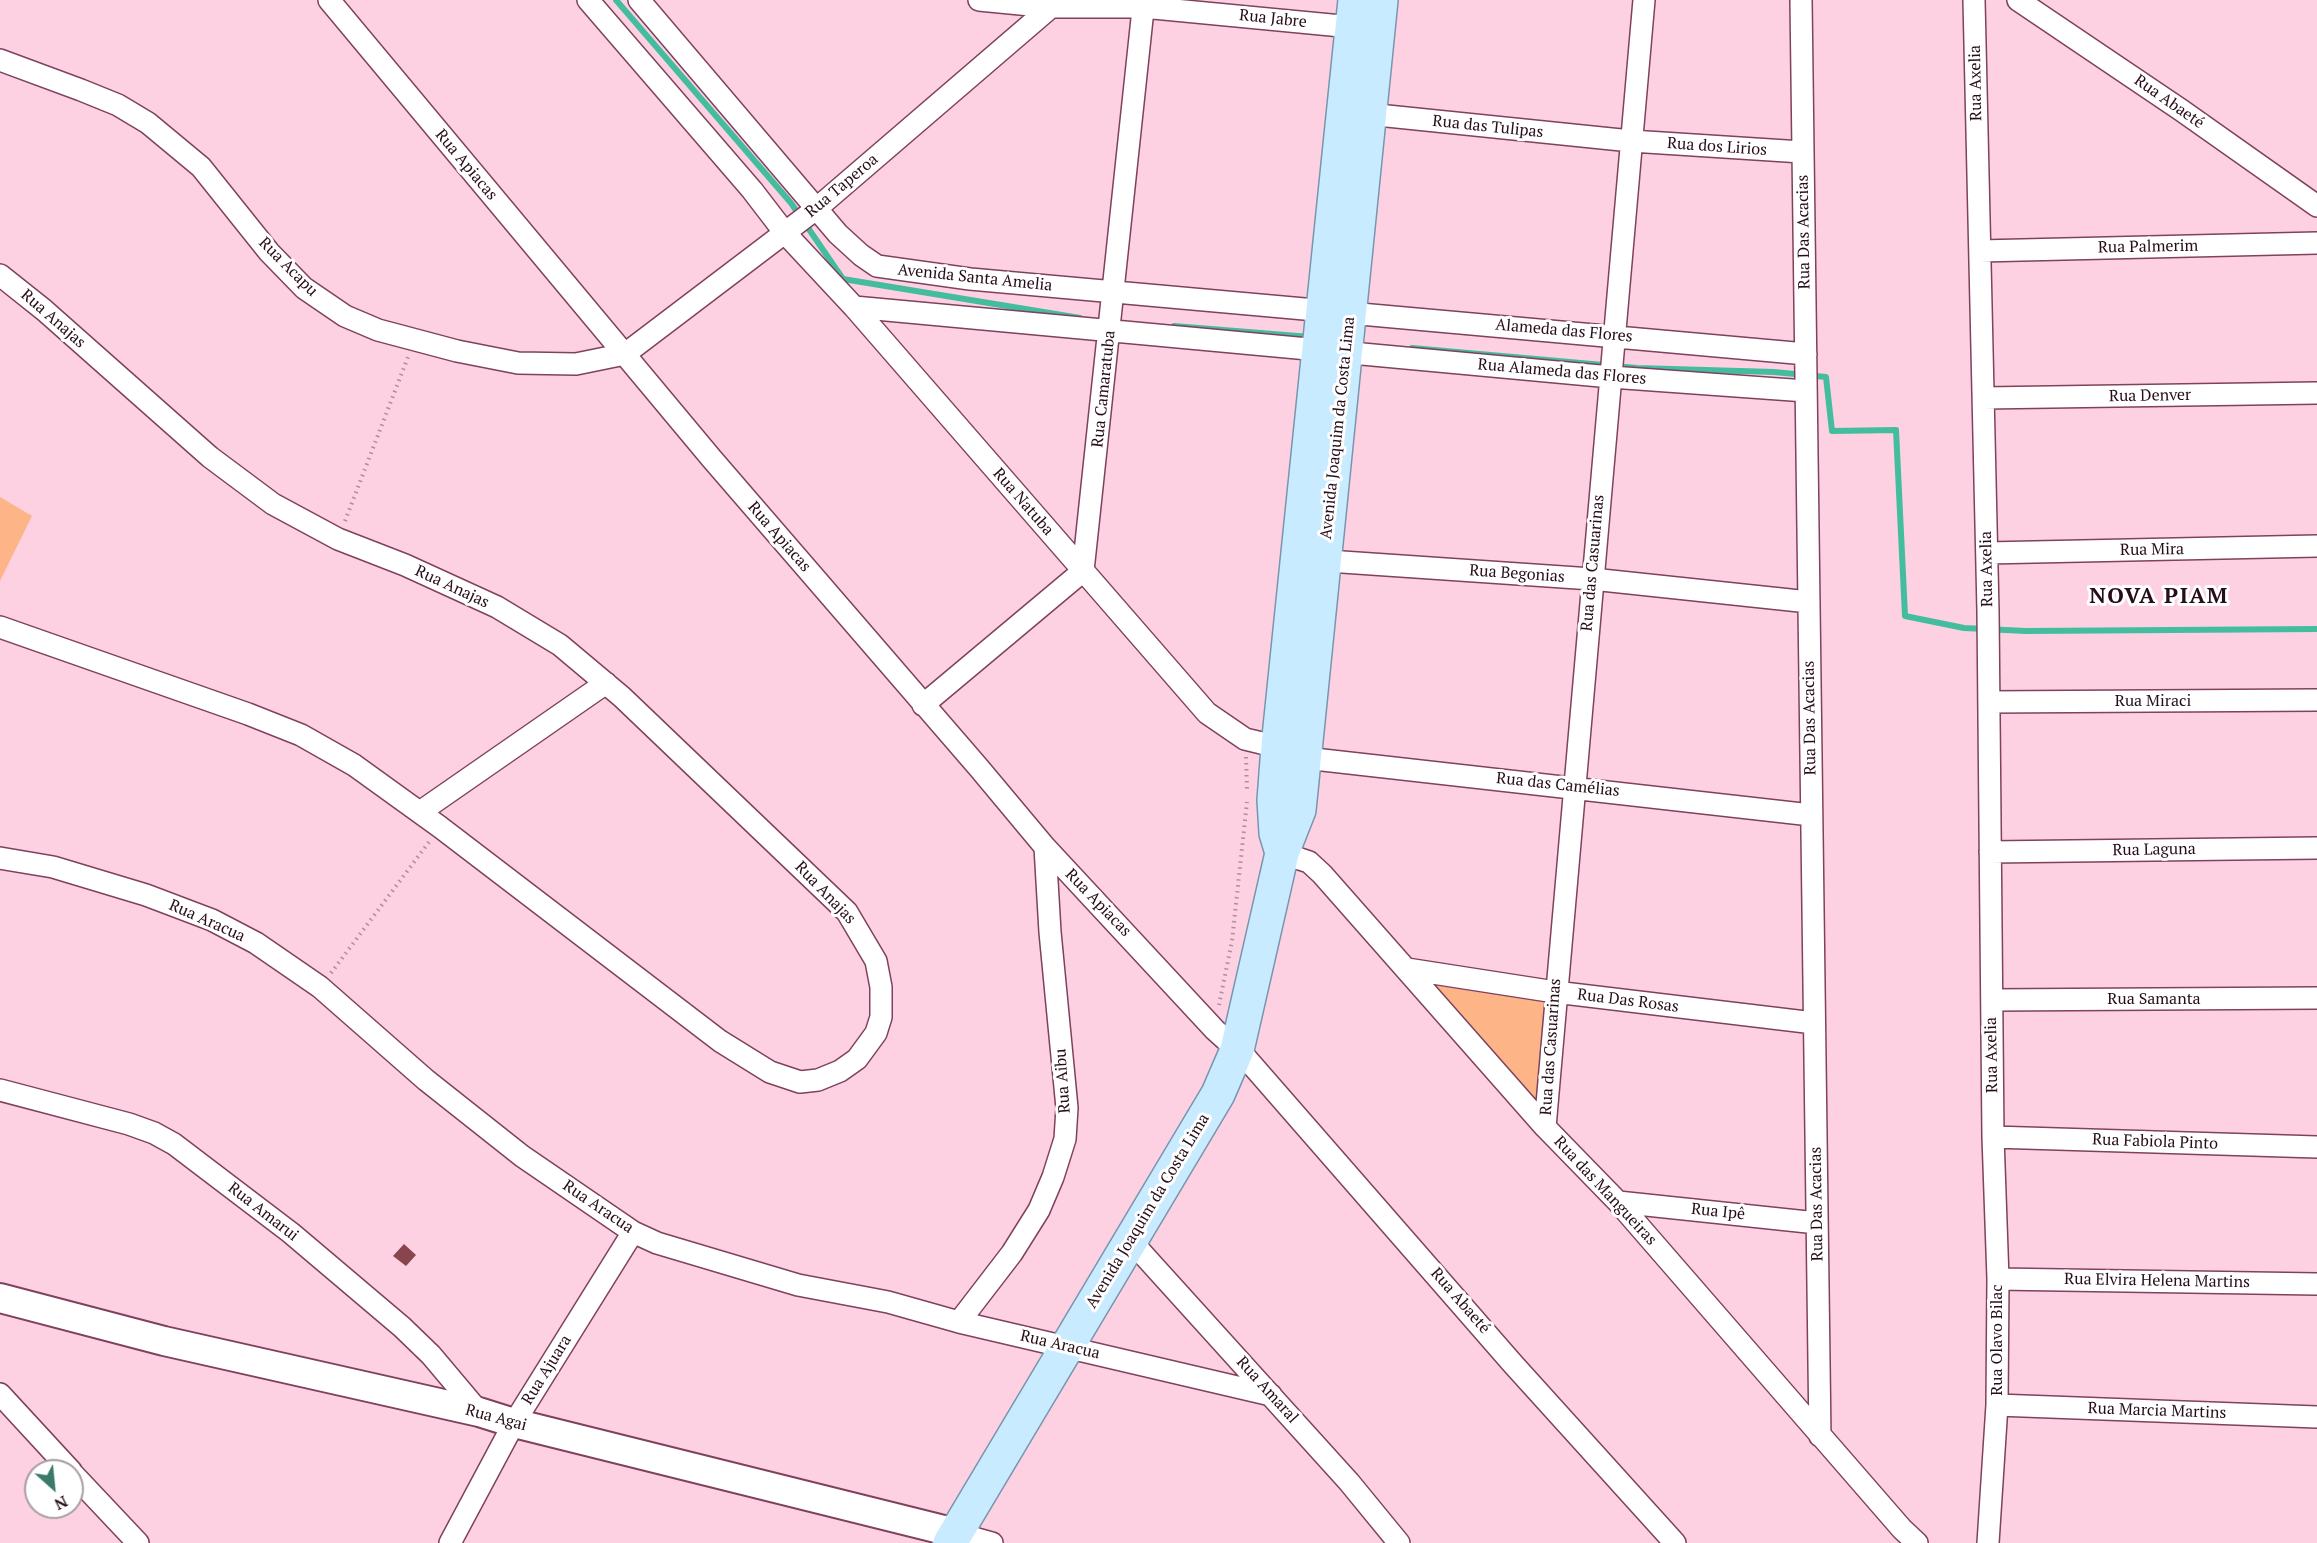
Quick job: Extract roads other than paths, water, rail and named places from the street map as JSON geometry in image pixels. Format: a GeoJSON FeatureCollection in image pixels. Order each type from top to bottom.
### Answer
{"type":"FeatureCollection","features":[{"type":"Feature","properties":{"kind":"main road","name":"Avenida Joaquim da Costa Lima"},"geometry":{"type":"LineString","coordinates":[[953,1538],[1218,1094],[1233,1046],[1282,853],[1276,833],[1274,800],[1291,753],[1358,113],[1381,0]]}},
{"type":"Feature","properties":{"kind":"main road","name":"Avenida Joaquim da Costa Lima"},"geometry":{"type":"LineString","coordinates":[[1354,14],[1358,113]]}},
{"type":"Feature","properties":{"kind":"street","name":"Rua Apiacas"},"geometry":{"type":"LineString","coordinates":[[329,0],[625,354],[1045,847],[1233,1046]]}},
{"type":"Feature","properties":{"kind":"street"},"geometry":{"type":"LineString","coordinates":[[588,0],[752,190],[785,233]]}},
{"type":"Feature","properties":{"kind":"street","name":"Avenida Santa Amelia"},"geometry":{"type":"LineString","coordinates":[[639,0],[816,208],[861,255],[877,266],[928,274],[1336,312]]}},
{"type":"Feature","properties":{"kind":"street","name":"Rua Jabre"},"geometry":{"type":"LineString","coordinates":[[979,0],[1052,8],[1143,3],[1354,14]]}},
{"type":"Feature","properties":{"kind":"street","name":"Rua das Casuarinas"},"geometry":{"type":"LineString","coordinates":[[1545,1127],[1573,786],[1644,0]]}},
{"type":"Feature","properties":{"kind":"street","name":"Rua Das Acacias"},"geometry":{"type":"LineString","coordinates":[[1801,0],[1820,1436]]}},
{"type":"Feature","properties":{"kind":"street","name":"Rua Axelia"},"geometry":{"type":"LineString","coordinates":[[1974,0],[1987,553],[1993,1137]]}},
{"type":"Feature","properties":{"kind":"street","name":"Rua Abaeté"},"geometry":{"type":"LineString","coordinates":[[2018,0],[2181,110],[2317,206]]}},
{"type":"Feature","properties":{"kind":"street","name":"Rua Camaratuba"},"geometry":{"type":"LineString","coordinates":[[1083,572],[1143,3]]}},
{"type":"Feature","properties":{"kind":"street","name":"Rua Taperoa"},"geometry":{"type":"LineString","coordinates":[[625,354],[816,208],[1052,8]]}},
{"type":"Feature","properties":{"kind":"street","name":"Rua Acapu"},"geometry":{"type":"LineString","coordinates":[[0,60],[81,90],[148,123],[201,167],[269,252],[304,288],[345,316],[378,330],[457,351],[518,363],[576,364],[625,354]]}},
{"type":"Feature","properties":{"kind":"street","name":"Rua das Tulipas"},"geometry":{"type":"LineString","coordinates":[[1358,113],[1631,141]]}},
{"type":"Feature","properties":{"kind":"street","name":"Rua dos Lirios"},"geometry":{"type":"LineString","coordinates":[[1631,141],[1803,152]]}},
{"type":"Feature","properties":{"kind":"street","name":"Rua Natuba"},"geometry":{"type":"LineString","coordinates":[[785,233],[854,307],[1207,713],[1245,739],[1291,753]]}},
{"type":"Feature","properties":{"kind":"street","name":"Rua Palmerim"},"geometry":{"type":"LineString","coordinates":[[1980,251],[2317,243]]}},
{"type":"Feature","properties":{"kind":"street","name":"Rua Anajas"},"geometry":{"type":"LineString","coordinates":[[0,275],[44,310],[210,458],[273,504],[338,539],[405,565],[497,607],[560,645],[606,683],[678,747],[824,888],[858,927],[876,961],[881,987],[881,1017],[872,1040],[857,1059],[840,1071],[818,1080],[800,1082],[753,1064],[420,812],[354,765],[301,735],[0,627]]}},
{"type":"Feature","properties":{"kind":"street"},"geometry":{"type":"LineString","coordinates":[[854,307],[1332,350]]}},
{"type":"Feature","properties":{"kind":"street","name":"Alameda das Flores"},"geometry":{"type":"LineString","coordinates":[[1336,312],[1613,334],[1806,354]]}},
{"type":"Feature","properties":{"kind":"street","name":"Rua Alameda das Flores"},"geometry":{"type":"LineString","coordinates":[[1332,350],[1611,377],[1806,391]]}},
{"type":"Feature","properties":{"kind":"street","name":"Rua Denver"},"geometry":{"type":"LineString","coordinates":[[1983,398],[2317,393]]}},
{"type":"Feature","properties":{"kind":"street","name":"Rua Mira"},"geometry":{"type":"LineString","coordinates":[[1987,553],[2317,546]]}},
{"type":"Feature","properties":{"kind":"street","name":"Rua Begonias"},"geometry":{"type":"LineString","coordinates":[[1311,560],[1592,579],[1809,602]]}},
{"type":"Feature","properties":{"kind":"street"},"geometry":{"type":"LineString","coordinates":[[923,705],[1083,572]]}},
{"type":"Feature","properties":{"kind":"street"},"geometry":{"type":"LineString","coordinates":[[420,812],[606,683]]}},
{"type":"Feature","properties":{"kind":"street","name":"Rua Miraci"},"geometry":{"type":"LineString","coordinates":[[1989,702],[2317,700]]}},
{"type":"Feature","properties":{"kind":"street","name":"Rua das Camélias"},"geometry":{"type":"LineString","coordinates":[[1291,753],[1812,815]]}},
{"type":"Feature","properties":{"kind":"street","name":"Rua Aibu"},"geometry":{"type":"LineString","coordinates":[[959,1322],[1012,1253],[1038,1210],[1053,1177],[1065,1139],[1067,1108],[1050,932],[1045,847]]}},
{"type":"Feature","properties":{"kind":"street","name":"Rua Laguna"},"geometry":{"type":"LineString","coordinates":[[1990,852],[2317,848]]}},
{"type":"Feature","properties":{"kind":"street","name":"Rua das Mangueiras"},"geometry":{"type":"LineString","coordinates":[[1282,853],[1309,862],[1322,874],[1545,1127],[1618,1202],[1820,1436],[1917,1543]]}},
{"type":"Feature","properties":{"kind":"street","name":"Rua Aracua"},"geometry":{"type":"LineString","coordinates":[[0,858],[53,867],[178,906],[256,943],[320,987],[426,1080],[522,1156],[633,1232],[677,1251],[767,1278],[843,1295],[888,1302],[959,1322],[1271,1395]]}},
{"type":"Feature","properties":{"kind":"street","name":"Rua Das Rosas"},"geometry":{"type":"LineString","coordinates":[[1407,969],[1555,992],[1814,1023]]}},
{"type":"Feature","properties":{"kind":"street","name":"Rua Samanta"},"geometry":{"type":"LineString","coordinates":[[1992,1000],[2317,998]]}},
{"type":"Feature","properties":{"kind":"street","name":"Rua Abaeté"},"geometry":{"type":"LineString","coordinates":[[1233,1046],[1513,1364],[1675,1543]]}},
{"type":"Feature","properties":{"kind":"street","name":"Rua Amarui"},"geometry":{"type":"LineString","coordinates":[[0,1090],[129,1124],[154,1133],[174,1144],[291,1233],[402,1327],[431,1355],[479,1412]]}},
{"type":"Feature","properties":{"kind":"street","name":"Rua Fabiola Pinto"},"geometry":{"type":"LineString","coordinates":[[1993,1137],[2317,1147]]}},
{"type":"Feature","properties":{"kind":"street","name":"Rua Olavo Bilac"},"geometry":{"type":"LineString","coordinates":[[1988,1543],[1997,1405],[1998,1279],[1993,1137]]}},
{"type":"Feature","properties":{"kind":"street","name":"Rua Ipê"},"geometry":{"type":"LineString","coordinates":[[1618,1202],[1817,1223]]}},
{"type":"Feature","properties":{"kind":"street","name":"Rua Ajuara"},"geometry":{"type":"LineString","coordinates":[[450,1543],[514,1423],[633,1232]]}},
{"type":"Feature","properties":{"kind":"street","name":"Rua Amaral"},"geometry":{"type":"LineString","coordinates":[[1131,1241],[1271,1395],[1399,1543]]}},
{"type":"Feature","properties":{"kind":"street","name":"Rua Elvira Helena Martins"},"geometry":{"type":"LineString","coordinates":[[1998,1279],[2317,1284]]}},
{"type":"Feature","properties":{"kind":"street","name":"Rua Agai"},"geometry":{"type":"LineString","coordinates":[[0,1298],[164,1341],[479,1412],[953,1538],[992,1543]]}},
{"type":"Feature","properties":{"kind":"street"},"geometry":{"type":"LineString","coordinates":[[0,1394],[59,1459]]}},
{"type":"Feature","properties":{"kind":"street","name":"Rua Marcia Martins"},"geometry":{"type":"LineString","coordinates":[[1997,1405],[2317,1417]]}},
{"type":"Feature","properties":{"kind":"street"},"geometry":{"type":"LineString","coordinates":[[84,1486],[138,1543]]}},
{"type":"Feature","properties":{"kind":"waterway"},"geometry":{"type":"LineString","coordinates":[[616,0],[791,203],[843,279],[1080,318]]}},
{"type":"Feature","properties":{"kind":"waterway"},"geometry":{"type":"LineString","coordinates":[[1174,326],[1310,337]]}},
{"type":"Feature","properties":{"kind":"waterway"},"geometry":{"type":"LineString","coordinates":[[1412,348],[1637,368],[1774,372],[1826,377],[1832,431],[1896,430],[1905,616],[1964,628],[2026,631],[2317,629]]}},
{"type":"Feature","properties":{"kind":"district","name":"NOVA PIAM"},"geometry":{"type":"Point","coordinates":[2159,597]}}]}
